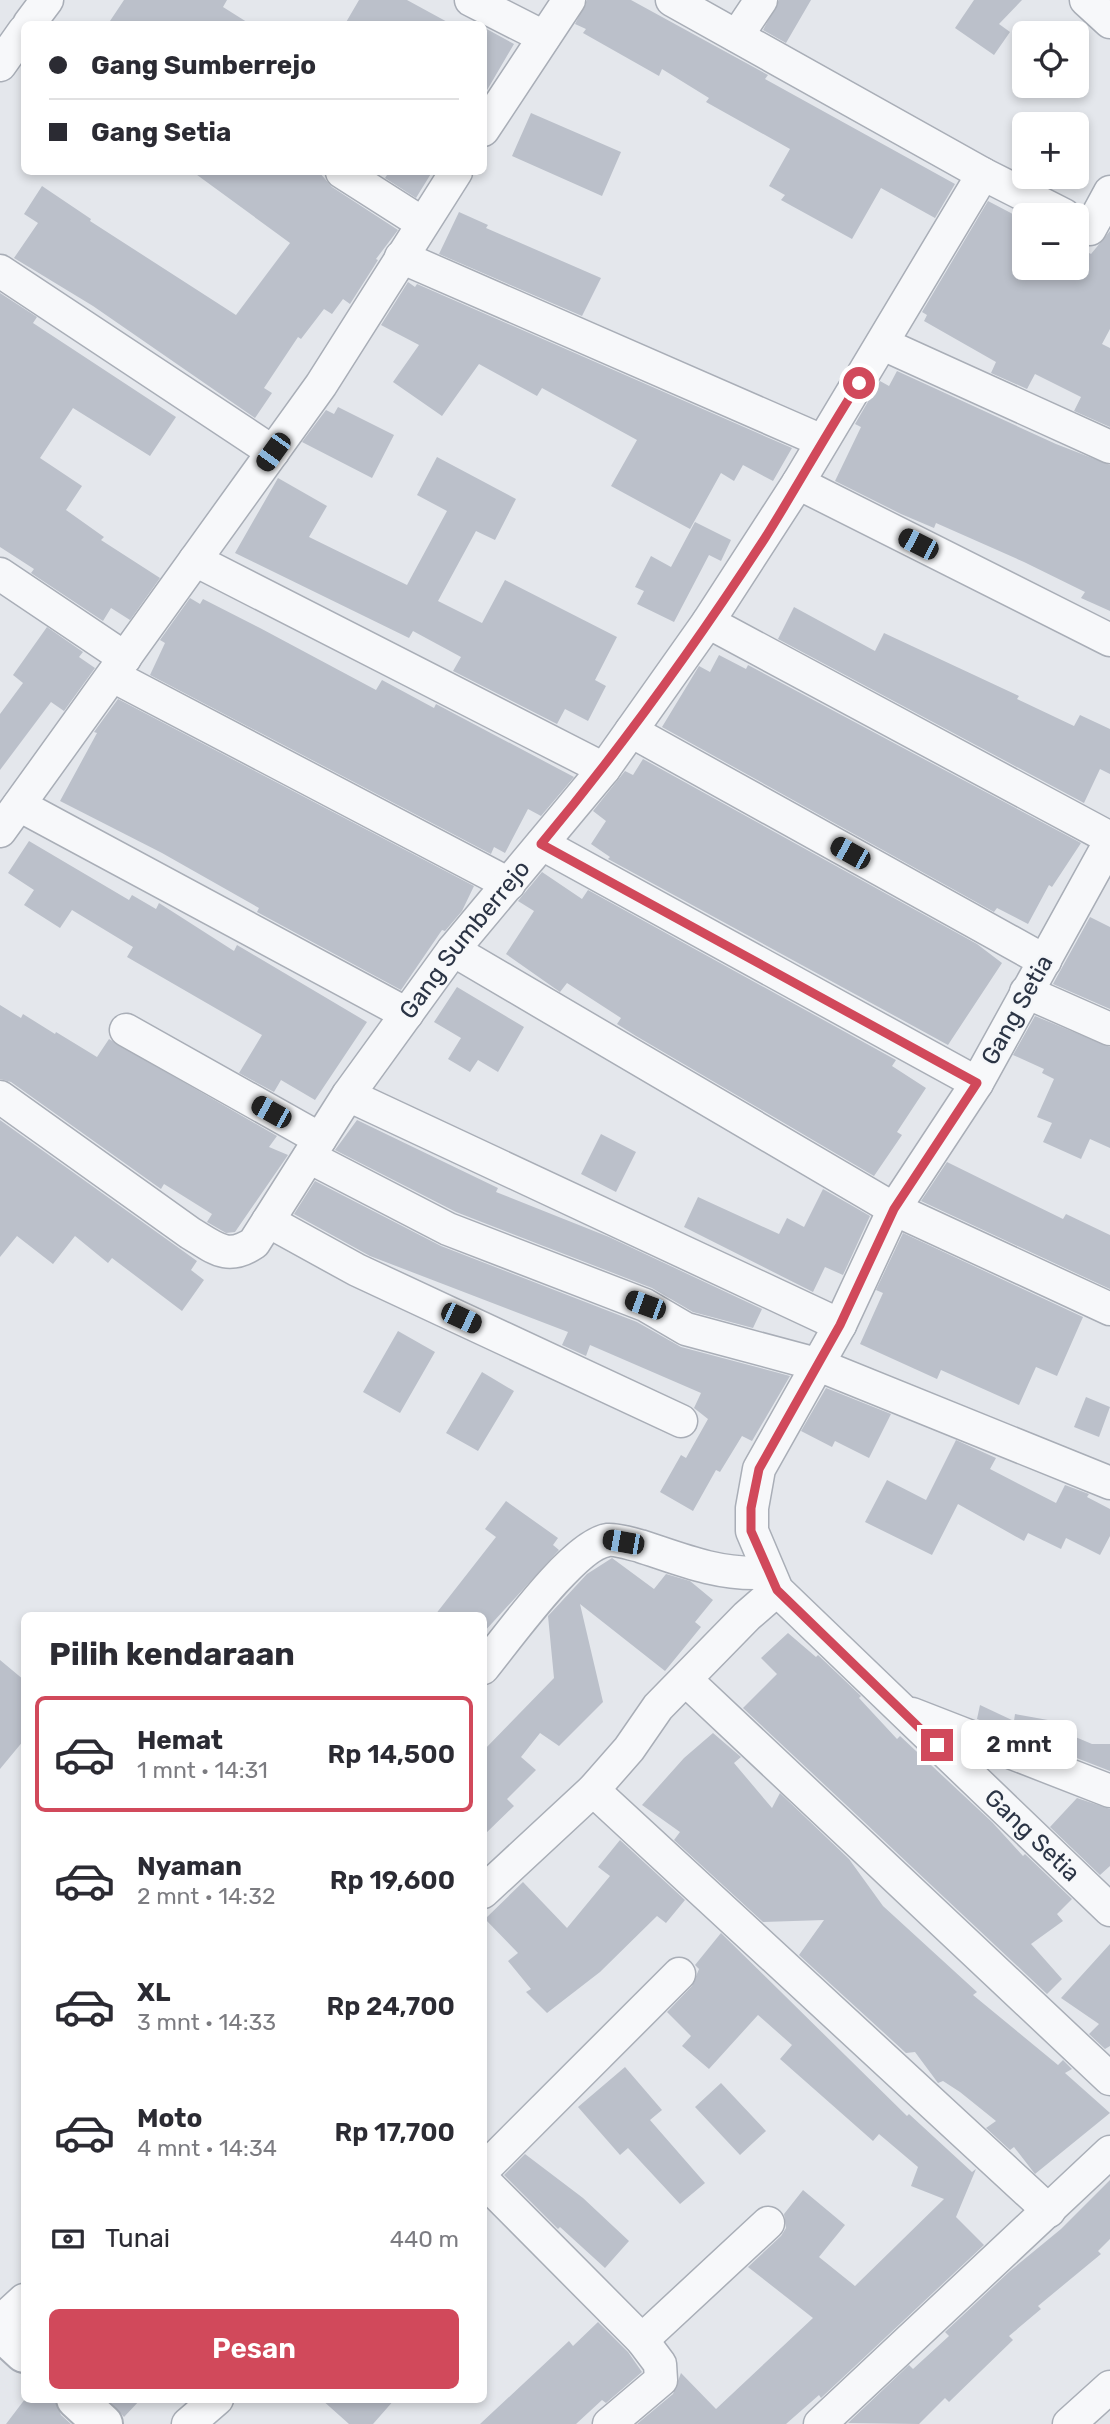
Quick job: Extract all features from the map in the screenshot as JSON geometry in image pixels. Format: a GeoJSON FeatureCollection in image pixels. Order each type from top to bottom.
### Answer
{"type":"FeatureCollection","features":[{"type":"Feature","properties":{"kind":"street"},"geometry":{"type":"LineString","coordinates":[[31,21],[47,0]]}},
{"type":"Feature","properties":{"kind":"street"},"geometry":{"type":"LineString","coordinates":[[471,0],[544,37]]}},
{"type":"Feature","properties":{"kind":"street"},"geometry":{"type":"LineString","coordinates":[[487,124],[569,0]]}},
{"type":"Feature","properties":{"kind":"street"},"geometry":{"type":"LineString","coordinates":[[672,0],[1040,203]]}},
{"type":"Feature","properties":{"kind":"street"},"geometry":{"type":"LineString","coordinates":[[737,36],[761,0]]}},
{"type":"Feature","properties":{"kind":"street"},"geometry":{"type":"LineString","coordinates":[[1086,0],[1110,22]]}},
{"type":"Feature","properties":{"kind":"street"},"geometry":{"type":"LineString","coordinates":[[0,65],[21,35]]}},
{"type":"Feature","properties":{"kind":"street","name":"Gang Sumberrejo"},"geometry":{"type":"LineString","coordinates":[[0,1097],[221,1252],[240,1252],[254,1243],[348,1095],[453,950],[604,769],[708,622],[799,483],[983,174]]}},
{"type":"Feature","properties":{"kind":"street"},"geometry":{"type":"LineString","coordinates":[[347,175],[422,223]]}},
{"type":"Feature","properties":{"kind":"street"},"geometry":{"type":"LineString","coordinates":[[0,831],[321,385],[454,175]]}},
{"type":"Feature","properties":{"kind":"street"},"geometry":{"type":"LineString","coordinates":[[1089,221],[1110,192]]}},
{"type":"Feature","properties":{"kind":"street"},"geometry":{"type":"LineString","coordinates":[[401,257],[822,441]]}},
{"type":"Feature","properties":{"kind":"street"},"geometry":{"type":"LineString","coordinates":[[0,271],[273,452]]}},
{"type":"Feature","properties":{"kind":"street"},"geometry":{"type":"LineString","coordinates":[[883,344],[1110,447]]}},
{"type":"Feature","properties":{"kind":"street"},"geometry":{"type":"LineString","coordinates":[[799,483],[1110,640]]}},
{"type":"Feature","properties":{"kind":"street"},"geometry":{"type":"LineString","coordinates":[[195,560],[604,769]]}},
{"type":"Feature","properties":{"kind":"street"},"geometry":{"type":"LineString","coordinates":[[0,574],[119,667],[509,884]]}},
{"type":"Feature","properties":{"kind":"street"},"geometry":{"type":"LineString","coordinates":[[708,622],[1110,840]]}},
{"type":"Feature","properties":{"kind":"street"},"geometry":{"type":"LineString","coordinates":[[631,731],[1045,961]]}},
{"type":"Feature","properties":{"kind":"street"},"geometry":{"type":"LineString","coordinates":[[19,805],[407,1013]]}},
{"type":"Feature","properties":{"kind":"street","name":"Gang Setia"},"geometry":{"type":"LineString","coordinates":[[1110,840],[977,1083],[894,1209],[840,1325],[759,1469],[751,1508],[751,1531],[771,1578],[899,1709],[1110,1910]]}},
{"type":"Feature","properties":{"kind":"street"},"geometry":{"type":"LineString","coordinates":[[541,844],[977,1083]]}},
{"type":"Feature","properties":{"kind":"street"},"geometry":{"type":"LineString","coordinates":[[453,950],[894,1209],[1110,1310]]}},
{"type":"Feature","properties":{"kind":"street"},"geometry":{"type":"LineString","coordinates":[[1026,992],[1110,1029]]}},
{"type":"Feature","properties":{"kind":"street"},"geometry":{"type":"LineString","coordinates":[[126,1030],[448,1229],[645,1305],[686,1329],[816,1364],[1110,1483]]}},
{"type":"Feature","properties":{"kind":"street"},"geometry":{"type":"LineString","coordinates":[[348,1095],[840,1325]]}},
{"type":"Feature","properties":{"kind":"street"},"geometry":{"type":"LineString","coordinates":[[268,1221],[357,1270],[681,1421]]}},
{"type":"Feature","properties":{"kind":"street"},"geometry":{"type":"LineString","coordinates":[[487,1663],[582,1551],[608,1540],[637,1545],[680,1562],[728,1573],[759,1573],[771,1578],[747,1616],[658,1707],[629,1749],[593,1790],[487,1888]]}},
{"type":"Feature","properties":{"kind":"street"},"geometry":{"type":"LineString","coordinates":[[686,1681],[1110,2079]]}},
{"type":"Feature","properties":{"kind":"street"},"geometry":{"type":"LineString","coordinates":[[899,1709],[1110,1791]]}},
{"type":"Feature","properties":{"kind":"street"},"geometry":{"type":"LineString","coordinates":[[593,1790],[1049,2211]]}},
{"type":"Feature","properties":{"kind":"street"},"geometry":{"type":"LineString","coordinates":[[487,2166],[678,1974]]}},
{"type":"Feature","properties":{"kind":"street"},"geometry":{"type":"LineString","coordinates":[[820,2424],[1110,2152]]}},
{"type":"Feature","properties":{"kind":"street"},"geometry":{"type":"LineString","coordinates":[[487,2184],[642,2340],[660,2364],[662,2381],[609,2424]]}},
{"type":"Feature","properties":{"kind":"street"},"geometry":{"type":"LineString","coordinates":[[642,2340],[768,2223]]}},
{"type":"Feature","properties":{"kind":"street"},"geometry":{"type":"LineString","coordinates":[[0,2322],[21,2303]]}},
{"type":"Feature","properties":{"kind":"street"},"geometry":{"type":"LineString","coordinates":[[0,2331],[21,2350]]}},
{"type":"Feature","properties":{"kind":"street"},"geometry":{"type":"LineString","coordinates":[[1069,2424],[1110,2387]]}},
{"type":"Feature","properties":{"kind":"street"},"geometry":{"type":"LineString","coordinates":[[188,2424],[212,2403]]}},
{"type":"Feature","properties":{"kind":"building"},"geometry":{"type":"Polygon","coordinates":[[[124,0],[227,0],[223,7],[245,21],[110,21],[124,0]]]}},
{"type":"Feature","properties":{"kind":"building"},"geometry":{"type":"Polygon","coordinates":[[[359,0],[407,0],[446,21],[347,21],[359,0]]]}},
{"type":"Feature","properties":{"kind":"building"},"geometry":{"type":"Polygon","coordinates":[[[587,0],[631,0],[768,75],[765,79],[955,184],[935,218],[881,188],[852,239],[781,200],[785,195],[769,186],[790,149],[706,102],[709,98],[662,69],[659,76],[583,33],[586,29],[575,24],[587,0]]]}},
{"type":"Feature","properties":{"kind":"building"},"geometry":{"type":"Polygon","coordinates":[[[779,0],[811,0],[786,43],[763,30],[779,0]]]}},
{"type":"Feature","properties":{"kind":"building"},"geometry":{"type":"Polygon","coordinates":[[[974,0],[1022,0],[999,24],[1010,32],[994,55],[955,28],[974,0]]]}},
{"type":"Feature","properties":{"kind":"building"},"geometry":{"type":"Polygon","coordinates":[[[487,29],[514,44],[487,90],[487,29]]]}},
{"type":"Feature","properties":{"kind":"building"},"geometry":{"type":"Polygon","coordinates":[[[531,113],[621,152],[602,196],[512,156],[531,113]]]}},
{"type":"Feature","properties":{"kind":"building"},"geometry":{"type":"Polygon","coordinates":[[[197,175],[322,175],[332,187],[398,230],[376,259],[378,260],[350,304],[343,299],[332,314],[324,309],[301,339],[298,337],[264,388],[272,393],[255,418],[93,306],[14,258],[38,223],[24,214],[42,186],[91,219],[90,221],[236,315],[290,243],[197,175]]]}},
{"type":"Feature","properties":{"kind":"building"},"geometry":{"type":"Polygon","coordinates":[[[387,175],[430,175],[416,198],[385,178],[387,175]]]}},
{"type":"Feature","properties":{"kind":"building"},"geometry":{"type":"Polygon","coordinates":[[[988,201],[1012,214],[1012,280],[1089,280],[1089,253],[1091,254],[1110,231],[1110,329],[1102,344],[1110,348],[1110,427],[1074,411],[1081,397],[1035,374],[1027,389],[991,373],[996,362],[924,321],[927,315],[922,312],[988,201]]]}},
{"type":"Feature","properties":{"kind":"building"},"geometry":{"type":"Polygon","coordinates":[[[459,212],[488,225],[486,228],[601,278],[582,316],[439,254],[459,212]]]}},
{"type":"Feature","properties":{"kind":"building"},"geometry":{"type":"Polygon","coordinates":[[[408,282],[792,448],[773,481],[743,465],[734,481],[721,473],[690,529],[611,486],[637,440],[542,388],[537,396],[479,364],[442,416],[393,382],[419,345],[381,325],[408,282]]]}},
{"type":"Feature","properties":{"kind":"building"},"geometry":{"type":"Polygon","coordinates":[[[0,293],[37,317],[33,323],[176,417],[150,456],[73,408],[40,458],[82,486],[66,510],[104,537],[101,540],[160,578],[130,620],[111,608],[103,621],[31,573],[34,569],[0,547],[0,293]]]}},
{"type":"Feature","properties":{"kind":"building"},"geometry":{"type":"Polygon","coordinates":[[[897,371],[1056,444],[1110,465],[1110,611],[1081,598],[1085,592],[1024,562],[936,523],[934,528],[901,514],[835,481],[861,427],[855,424],[880,381],[889,386],[897,371]]]}},
{"type":"Feature","properties":{"kind":"building"},"geometry":{"type":"Polygon","coordinates":[[[338,407],[394,435],[372,478],[302,442],[326,410],[334,414],[338,407]]]}},
{"type":"Feature","properties":{"kind":"building"},"geometry":{"type":"Polygon","coordinates":[[[437,457],[516,499],[495,540],[476,531],[438,601],[482,623],[505,580],[617,637],[595,680],[606,686],[588,721],[565,709],[557,724],[453,671],[461,657],[413,631],[409,638],[235,553],[278,478],[327,506],[309,537],[407,585],[447,511],[417,495],[437,457]]]}},
{"type":"Feature","properties":{"kind":"building"},"geometry":{"type":"Polygon","coordinates":[[[695,522],[731,540],[721,561],[709,555],[674,622],[637,604],[644,591],[635,587],[651,556],[671,567],[695,522]]]}},
{"type":"Feature","properties":{"kind":"building"},"geometry":{"type":"Polygon","coordinates":[[[190,598],[200,604],[203,599],[376,690],[382,680],[434,708],[436,704],[574,777],[541,816],[528,809],[505,853],[494,847],[491,854],[150,675],[165,643],[160,640],[190,598]]]}},
{"type":"Feature","properties":{"kind":"building"},"geometry":{"type":"Polygon","coordinates":[[[794,607],[875,651],[884,633],[1019,696],[1017,699],[1074,726],[1080,715],[1110,729],[1110,774],[1100,769],[1084,803],[778,639],[794,607]]]}},
{"type":"Feature","properties":{"kind":"building"},"geometry":{"type":"Polygon","coordinates":[[[47,627],[83,652],[79,657],[95,668],[64,711],[51,702],[0,770],[0,714],[23,683],[13,675],[47,627]]]}},
{"type":"Feature","properties":{"kind":"building"},"geometry":{"type":"Polygon","coordinates":[[[719,655],[746,669],[748,665],[1081,843],[1052,887],[1049,885],[1028,924],[997,908],[994,912],[662,727],[699,666],[710,672],[719,655]]]}},
{"type":"Feature","properties":{"kind":"building"},"geometry":{"type":"Polygon","coordinates":[[[118,699],[474,886],[462,911],[445,931],[442,930],[401,990],[257,912],[259,908],[162,853],[60,801],[97,733],[94,732],[118,699]]]}},
{"type":"Feature","properties":{"kind":"building"},"geometry":{"type":"Polygon","coordinates":[[[643,759],[977,944],[1002,963],[948,1045],[608,859],[610,857],[591,844],[606,821],[593,811],[625,771],[633,775],[643,759]]]}},
{"type":"Feature","properties":{"kind":"building"},"geometry":{"type":"Polygon","coordinates":[[[29,841],[129,900],[132,895],[156,909],[159,903],[234,951],[237,945],[367,1022],[315,1100],[281,1080],[274,1092],[239,1073],[262,1035],[127,957],[133,947],[72,910],[60,928],[24,905],[34,890],[8,873],[29,841]]]}},
{"type":"Feature","properties":{"kind":"building"},"geometry":{"type":"Polygon","coordinates":[[[542,872],[582,899],[588,890],[896,1060],[892,1066],[926,1088],[897,1132],[902,1135],[874,1176],[636,1036],[617,1024],[621,1018],[567,983],[560,992],[506,954],[534,911],[518,901],[542,872]]]}},
{"type":"Feature","properties":{"kind":"building"},"geometry":{"type":"Polygon","coordinates":[[[1090,917],[1110,927],[1110,1009],[1053,984],[1090,917]]]}},
{"type":"Feature","properties":{"kind":"building"},"geometry":{"type":"Polygon","coordinates":[[[457,987],[524,1027],[498,1072],[478,1060],[470,1072],[448,1059],[461,1038],[434,1022],[457,987]]]}},
{"type":"Feature","properties":{"kind":"building"},"geometry":{"type":"Polygon","coordinates":[[[0,1005],[21,1018],[23,1014],[97,1057],[109,1039],[277,1136],[269,1147],[288,1155],[235,1232],[226,1233],[207,1222],[212,1214],[164,1184],[161,1189],[11,1082],[0,1079],[0,1005]]]}},
{"type":"Feature","properties":{"kind":"building"},"geometry":{"type":"Polygon","coordinates":[[[1035,1016],[1110,1047],[1110,1148],[1090,1139],[1081,1159],[1043,1142],[1052,1123],[1037,1117],[1054,1079],[1042,1073],[1044,1069],[1013,1055],[1035,1016]]]}},
{"type":"Feature","properties":{"kind":"building"},"geometry":{"type":"Polygon","coordinates":[[[0,1120],[197,1261],[191,1270],[204,1280],[182,1311],[112,1258],[108,1263],[75,1236],[53,1264],[17,1236],[0,1257],[0,1120]]]}},
{"type":"Feature","properties":{"kind":"building"},"geometry":{"type":"Polygon","coordinates":[[[357,1120],[498,1188],[496,1192],[609,1237],[762,1309],[753,1328],[693,1312],[652,1288],[456,1212],[335,1150],[357,1120]]]}},
{"type":"Feature","properties":{"kind":"building"},"geometry":{"type":"Polygon","coordinates":[[[601,1134],[636,1152],[616,1192],[581,1174],[601,1134]]]}},
{"type":"Feature","properties":{"kind":"building"},"geometry":{"type":"Polygon","coordinates":[[[947,1162],[1063,1219],[1066,1214],[1110,1235],[1110,1289],[921,1201],[947,1162]]]}},
{"type":"Feature","properties":{"kind":"building"},"geometry":{"type":"Polygon","coordinates":[[[315,1181],[441,1246],[637,1322],[681,1347],[790,1376],[752,1441],[742,1436],[720,1472],[716,1470],[693,1511],[660,1492],[681,1455],[686,1458],[708,1419],[694,1408],[701,1393],[590,1345],[586,1356],[562,1345],[568,1332],[370,1256],[294,1214],[315,1181]]]}},
{"type":"Feature","properties":{"kind":"building"},"geometry":{"type":"Polygon","coordinates":[[[823,1189],[870,1216],[843,1275],[825,1267],[813,1292],[684,1227],[698,1197],[779,1234],[787,1218],[804,1227],[823,1189]]]}},
{"type":"Feature","properties":{"kind":"building"},"geometry":{"type":"Polygon","coordinates":[[[903,1233],[1083,1317],[1057,1376],[1036,1367],[1019,1405],[941,1370],[937,1379],[860,1344],[883,1293],[876,1290],[903,1233]]]}},
{"type":"Feature","properties":{"kind":"building"},"geometry":{"type":"Polygon","coordinates":[[[398,1331],[435,1352],[400,1413],[363,1392],[398,1331]]]}},
{"type":"Feature","properties":{"kind":"building"},"geometry":{"type":"Polygon","coordinates":[[[482,1372],[514,1391],[478,1451],[446,1433],[482,1372]]]}},
{"type":"Feature","properties":{"kind":"building"},"geometry":{"type":"Polygon","coordinates":[[[826,1388],[891,1414],[869,1458],[835,1441],[832,1447],[801,1431],[826,1388]]]}},
{"type":"Feature","properties":{"kind":"building"},"geometry":{"type":"Polygon","coordinates":[[[1086,1397],[1110,1407],[1099,1437],[1074,1427],[1086,1397]]]}},
{"type":"Feature","properties":{"kind":"building"},"geometry":{"type":"Polygon","coordinates":[[[956,1440],[996,1458],[990,1469],[1056,1503],[1065,1485],[1089,1494],[1087,1497],[1110,1509],[1110,1536],[1100,1555],[1066,1538],[1061,1549],[1028,1533],[1024,1541],[958,1504],[932,1555],[865,1522],[887,1480],[926,1500],[956,1440]]]}},
{"type":"Feature","properties":{"kind":"building"},"geometry":{"type":"Polygon","coordinates":[[[506,1501],[558,1538],[553,1545],[559,1550],[487,1629],[487,1612],[437,1612],[496,1537],[485,1529],[506,1501]]]}},
{"type":"Feature","properties":{"kind":"building"},"geometry":{"type":"Polygon","coordinates":[[[612,1558],[654,1589],[666,1574],[690,1581],[713,1600],[695,1622],[701,1627],[665,1671],[580,1604],[603,1702],[559,1746],[540,1733],[521,1757],[536,1770],[507,1799],[514,1806],[487,1832],[487,1747],[554,1678],[548,1616],[587,1574],[612,1558]]]}},
{"type":"Feature","properties":{"kind":"building"},"geometry":{"type":"Polygon","coordinates":[[[788,1633],[816,1657],[818,1655],[861,1696],[859,1698],[897,1739],[900,1736],[992,1822],[1023,1856],[1025,1854],[1072,1899],[1057,1914],[1063,1921],[1031,1944],[1062,1979],[1047,1994],[743,1708],[777,1674],[761,1658],[788,1633]]]}},
{"type":"Feature","properties":{"kind":"building"},"geometry":{"type":"Polygon","coordinates":[[[0,1660],[21,1678],[21,1744],[0,1769],[0,1660]]]}},
{"type":"Feature","properties":{"kind":"building"},"geometry":{"type":"Polygon","coordinates":[[[980,1705],[1014,1721],[1015,1714],[1048,1720],[1047,1725],[1092,1744],[1110,1744],[1110,1771],[977,1719],[980,1705]]]}},
{"type":"Feature","properties":{"kind":"building"},"geometry":{"type":"Polygon","coordinates":[[[713,1733],[741,1757],[734,1763],[772,1808],[780,1793],[849,1859],[883,1906],[977,1992],[973,1995],[1058,2065],[1063,2060],[1072,2069],[1065,2073],[1110,2113],[1035,2174],[1014,2147],[1010,2150],[986,2128],[996,2121],[960,2092],[943,2081],[938,2083],[915,2052],[906,2053],[799,1955],[824,1920],[763,1922],[674,1840],[680,1832],[642,1805],[684,1758],[713,1733]]]}},
{"type":"Feature","properties":{"kind":"building"},"geometry":{"type":"Polygon","coordinates":[[[1077,1798],[1110,1809],[1110,1866],[1100,1875],[1050,1827],[1077,1798]]]}},
{"type":"Feature","properties":{"kind":"building"},"geometry":{"type":"Polygon","coordinates":[[[620,1840],[685,1900],[666,1923],[657,1916],[600,1972],[547,2013],[526,1992],[531,1989],[508,1961],[518,1953],[487,1921],[487,1917],[523,1882],[567,1928],[610,1876],[598,1867],[620,1840]]]}},
{"type":"Feature","properties":{"kind":"building"},"geometry":{"type":"Polygon","coordinates":[[[721,1933],[907,2116],[909,2114],[972,2172],[976,2169],[956,2217],[984,2245],[821,2398],[819,2395],[786,2424],[637,2424],[673,2394],[681,2373],[716,2409],[813,2318],[748,2267],[781,2236],[786,2228],[784,2214],[803,2190],[845,2225],[819,2257],[855,2286],[944,2199],[911,2186],[918,2167],[879,2134],[873,2141],[780,2059],[792,2045],[758,2015],[709,2069],[682,2046],[691,2036],[667,2012],[692,1986],[699,1969],[695,1965],[721,1933]]]}},
{"type":"Feature","properties":{"kind":"building"},"geometry":{"type":"Polygon","coordinates":[[[1110,1944],[1110,2046],[1105,2049],[1089,2034],[1099,2024],[1061,1998],[1110,1944]]]}},
{"type":"Feature","properties":{"kind":"building"},"geometry":{"type":"Polygon","coordinates":[[[625,2067],[662,2110],[650,2120],[705,2183],[680,2204],[628,2148],[620,2155],[578,2107],[625,2067]]]}},
{"type":"Feature","properties":{"kind":"building"},"geometry":{"type":"Polygon","coordinates":[[[721,2083],[766,2131],[740,2155],[695,2107],[721,2083]]]}},
{"type":"Feature","properties":{"kind":"building"},"geometry":{"type":"Polygon","coordinates":[[[525,2154],[583,2198],[629,2241],[605,2268],[560,2227],[558,2229],[504,2175],[525,2154]]]}},
{"type":"Feature","properties":{"kind":"building"},"geometry":{"type":"Polygon","coordinates":[[[1110,2180],[1110,2239],[1098,2251],[1101,2254],[1038,2306],[1041,2309],[1009,2336],[1013,2340],[949,2402],[945,2398],[919,2424],[848,2423],[909,2365],[913,2369],[949,2336],[945,2332],[1010,2271],[1061,2229],[1110,2180]]]}},
{"type":"Feature","properties":{"kind":"building"},"geometry":{"type":"Polygon","coordinates":[[[598,2322],[628,2352],[642,2372],[606,2403],[602,2400],[576,2424],[480,2424],[569,2341],[573,2346],[598,2322]]]}},
{"type":"Feature","properties":{"kind":"building"},"geometry":{"type":"Polygon","coordinates":[[[22,2403],[56,2403],[61,2415],[71,2424],[6,2424],[22,2403]]]}},
{"type":"Feature","properties":{"kind":"building"},"geometry":{"type":"Polygon","coordinates":[[[112,2403],[137,2403],[124,2417],[112,2403]]]}},
{"type":"Feature","properties":{"kind":"building"},"geometry":{"type":"Polygon","coordinates":[[[325,2403],[391,2403],[373,2424],[349,2424],[325,2403]]]}},
{"type":"Feature","properties":{"kind":"route"},"geometry":{"type":"LineString","coordinates":[[859,383],[799,483],[708,622],[604,769],[541,844],[977,1083],[894,1209],[840,1325],[759,1469],[751,1508],[751,1531],[777,1590],[937,1745]]}}]}
